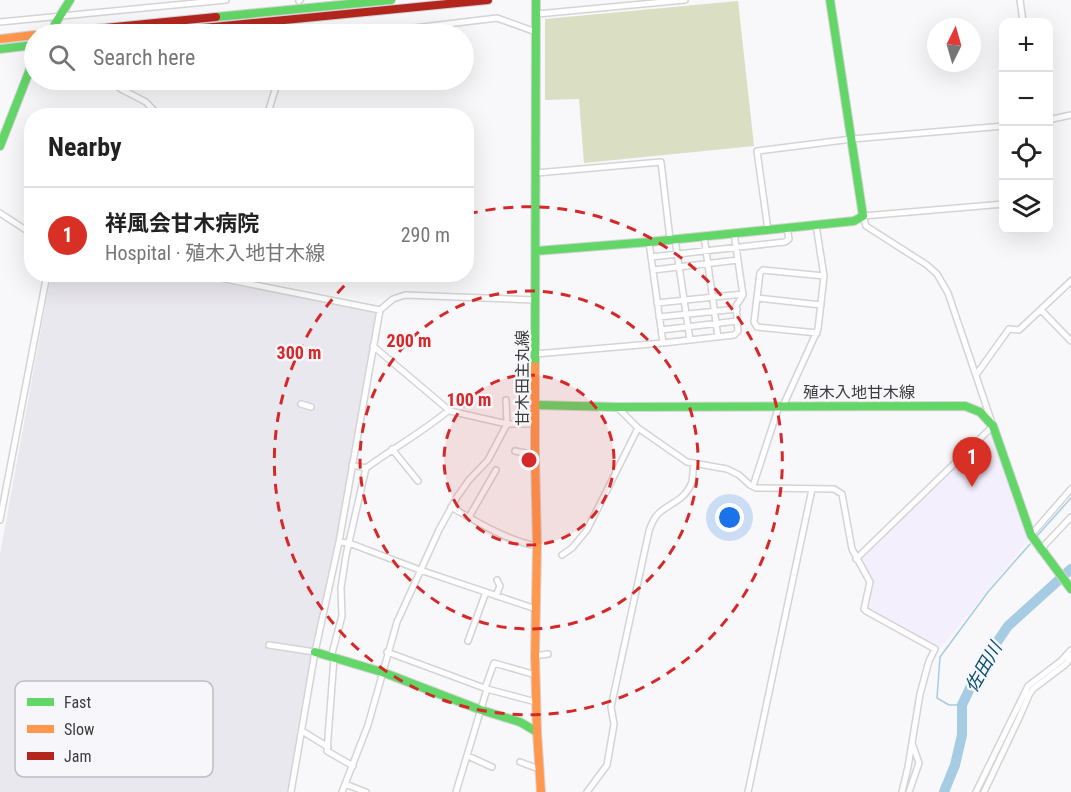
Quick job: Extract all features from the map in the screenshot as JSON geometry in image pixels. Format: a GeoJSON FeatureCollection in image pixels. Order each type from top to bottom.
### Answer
{"type":"FeatureCollection","features":[{"type":"Feature","properties":{"kind":"main road"},"geometry":{"type":"LineString","coordinates":[[55,24],[70,0]]}},
{"type":"Feature","properties":{"kind":"main road"},"geometry":{"type":"LineString","coordinates":[[146,24],[391,0]]}},
{"type":"Feature","properties":{"kind":"main road"},"geometry":{"type":"LineString","coordinates":[[244,24],[488,0]]}},
{"type":"Feature","properties":{"kind":"main road","name":"甘木田主丸線"},"geometry":{"type":"LineString","coordinates":[[536,0],[535,455],[537,546],[535,656],[541,792]]}},
{"type":"Feature","properties":{"kind":"main road"},"geometry":{"type":"LineString","coordinates":[[536,251],[854,221],[862,216],[830,0]]}},
{"type":"Feature","properties":{"kind":"main road"},"geometry":{"type":"LineString","coordinates":[[0,39],[24,36]]}},
{"type":"Feature","properties":{"kind":"main road"},"geometry":{"type":"LineString","coordinates":[[0,49],[24,46]]}},
{"type":"Feature","properties":{"kind":"main road"},"geometry":{"type":"LineString","coordinates":[[0,146],[24,85]]}},
{"type":"Feature","properties":{"kind":"main road","name":"殖木入地甘木線"},"geometry":{"type":"LineString","coordinates":[[536,405],[617,407],[965,406],[980,412],[993,426]]}},
{"type":"Feature","properties":{"kind":"main road"},"geometry":{"type":"LineString","coordinates":[[993,426],[1031,535],[1071,588]]}},
{"type":"Feature","properties":{"kind":"main road"},"geometry":{"type":"LineString","coordinates":[[315,652],[382,672],[481,710],[520,722],[537,732]]}},
{"type":"Feature","properties":{"kind":"street"},"geometry":{"type":"LineString","coordinates":[[0,22],[185,2],[226,0]]}},
{"type":"Feature","properties":{"kind":"street"},"geometry":{"type":"LineString","coordinates":[[537,14],[686,0]]}},
{"type":"Feature","properties":{"kind":"street"},"geometry":{"type":"LineString","coordinates":[[1020,0],[1022,18]]}},
{"type":"Feature","properties":{"kind":"street"},"geometry":{"type":"LineString","coordinates":[[447,24],[497,18],[536,32]]}},
{"type":"Feature","properties":{"kind":"street"},"geometry":{"type":"LineString","coordinates":[[123,90],[146,102],[152,108]]}},
{"type":"Feature","properties":{"kind":"street"},"geometry":{"type":"LineString","coordinates":[[269,108],[275,90]]}},
{"type":"Feature","properties":{"kind":"street"},"geometry":{"type":"LineString","coordinates":[[1053,119],[1071,115]]}},
{"type":"Feature","properties":{"kind":"street"},"geometry":{"type":"LineString","coordinates":[[768,230],[757,151],[852,139],[999,126]]}},
{"type":"Feature","properties":{"kind":"street"},"geometry":{"type":"LineString","coordinates":[[536,173],[661,162],[673,239],[678,254],[690,340]]}},
{"type":"Feature","properties":{"kind":"street"},"geometry":{"type":"LineString","coordinates":[[856,559],[993,426],[948,293],[941,280],[927,265],[866,226],[862,216],[999,204]]}},
{"type":"Feature","properties":{"kind":"street"},"geometry":{"type":"LineString","coordinates":[[0,213],[24,229]]}},
{"type":"Feature","properties":{"kind":"street"},"geometry":{"type":"LineString","coordinates":[[753,486],[781,406],[817,333],[824,276],[816,225]]}},
{"type":"Feature","properties":{"kind":"street"},"geometry":{"type":"LineString","coordinates":[[651,257],[785,242],[789,239],[788,228]]}},
{"type":"Feature","properties":{"kind":"street"},"geometry":{"type":"LineString","coordinates":[[535,354],[734,335],[738,331],[737,309],[743,294],[734,233]]}},
{"type":"Feature","properties":{"kind":"street"},"geometry":{"type":"LineString","coordinates":[[704,236],[718,337]]}},
{"type":"Feature","properties":{"kind":"street"},"geometry":{"type":"LineString","coordinates":[[649,242],[663,343]]}},
{"type":"Feature","properties":{"kind":"street"},"geometry":{"type":"LineString","coordinates":[[653,270],[738,260]]}},
{"type":"Feature","properties":{"kind":"street"},"geometry":{"type":"LineString","coordinates":[[817,333],[757,327],[754,322],[760,273],[763,270],[824,276]]}},
{"type":"Feature","properties":{"kind":"street"},"geometry":{"type":"LineString","coordinates":[[976,375],[1009,329],[1019,330],[1071,281]]}},
{"type":"Feature","properties":{"kind":"street"},"geometry":{"type":"LineString","coordinates":[[0,520],[45,282]]}},
{"type":"Feature","properties":{"kind":"street"},"geometry":{"type":"LineString","coordinates":[[242,282],[380,310]]}},
{"type":"Feature","properties":{"kind":"street"},"geometry":{"type":"LineString","coordinates":[[657,303],[743,294]]}},
{"type":"Feature","properties":{"kind":"street"},"geometry":{"type":"LineString","coordinates":[[291,792],[315,652],[339,542],[380,310],[393,299],[405,295],[536,300]]}},
{"type":"Feature","properties":{"kind":"street"},"geometry":{"type":"LineString","coordinates":[[757,298],[821,305]]}},
{"type":"Feature","properties":{"kind":"street"},"geometry":{"type":"LineString","coordinates":[[659,317],[737,309]]}},
{"type":"Feature","properties":{"kind":"street"},"geometry":{"type":"LineString","coordinates":[[1041,310],[1071,341]]}},
{"type":"Feature","properties":{"kind":"street"},"geometry":{"type":"LineString","coordinates":[[661,330],[737,321]]}},
{"type":"Feature","properties":{"kind":"street"},"geometry":{"type":"LineString","coordinates":[[373,346],[449,410],[507,424],[535,424]]}},
{"type":"Feature","properties":{"kind":"street"},"geometry":{"type":"LineString","coordinates":[[342,792],[368,725],[397,622],[439,530],[469,480],[488,460],[507,424],[506,400]]}},
{"type":"Feature","properties":{"kind":"street"},"geometry":{"type":"LineString","coordinates":[[301,404],[311,407]]}},
{"type":"Feature","properties":{"kind":"street"},"geometry":{"type":"LineString","coordinates":[[617,407],[638,428],[687,462],[727,469],[756,488],[834,489],[842,494],[852,549],[870,582],[866,611],[935,649],[929,661],[920,694],[902,792]]}},
{"type":"Feature","properties":{"kind":"street"},"geometry":{"type":"LineString","coordinates":[[353,766],[327,751],[332,657],[342,616],[341,588],[346,555],[366,468],[449,410]]}},
{"type":"Feature","properties":{"kind":"street"},"geometry":{"type":"LineString","coordinates":[[562,555],[572,548],[587,530],[638,428]]}},
{"type":"Feature","properties":{"kind":"street"},"geometry":{"type":"LineString","coordinates":[[392,449],[418,481]]}},
{"type":"Feature","properties":{"kind":"street"},"geometry":{"type":"LineString","coordinates":[[515,451],[535,455]]}},
{"type":"Feature","properties":{"kind":"street"},"geometry":{"type":"LineString","coordinates":[[587,792],[607,765],[614,724],[611,707],[649,531],[659,513],[676,502],[687,491],[692,482],[694,463]]}},
{"type":"Feature","properties":{"kind":"street"},"geometry":{"type":"LineString","coordinates":[[352,465],[366,468]]}},
{"type":"Feature","properties":{"kind":"street"},"geometry":{"type":"LineString","coordinates":[[469,517],[496,470]]}},
{"type":"Feature","properties":{"kind":"street"},"geometry":{"type":"LineString","coordinates":[[747,792],[812,489]]}},
{"type":"Feature","properties":{"kind":"street"},"geometry":{"type":"LineString","coordinates":[[1031,535],[1071,489]]}},
{"type":"Feature","properties":{"kind":"street"},"geometry":{"type":"LineString","coordinates":[[452,507],[508,538],[537,546]]}},
{"type":"Feature","properties":{"kind":"street"},"geometry":{"type":"LineString","coordinates":[[344,511],[356,513]]}},
{"type":"Feature","properties":{"kind":"street"},"geometry":{"type":"LineString","coordinates":[[1042,552],[1071,517]]}},
{"type":"Feature","properties":{"kind":"street"},"geometry":{"type":"LineString","coordinates":[[339,542],[349,543],[420,570],[536,609]]}},
{"type":"Feature","properties":{"kind":"street"},"geometry":{"type":"LineString","coordinates":[[336,553],[346,555]]}},
{"type":"Feature","properties":{"kind":"street"},"geometry":{"type":"LineString","coordinates":[[496,596],[500,586],[497,580]]}},
{"type":"Feature","properties":{"kind":"street"},"geometry":{"type":"LineString","coordinates":[[468,641],[486,592]]}},
{"type":"Feature","properties":{"kind":"street"},"geometry":{"type":"LineString","coordinates":[[269,645],[315,652]]}},
{"type":"Feature","properties":{"kind":"street"},"geometry":{"type":"LineString","coordinates":[[976,792],[1028,686],[1061,661],[1071,650]]}},
{"type":"Feature","properties":{"kind":"street"},"geometry":{"type":"LineString","coordinates":[[387,652],[486,689],[536,702]]}},
{"type":"Feature","properties":{"kind":"street"},"geometry":{"type":"LineString","coordinates":[[535,656],[548,654]]}},
{"type":"Feature","properties":{"kind":"street"},"geometry":{"type":"LineString","coordinates":[[984,792],[1029,695],[1033,689],[1066,664],[1071,657]]}},
{"type":"Feature","properties":{"kind":"street"},"geometry":{"type":"LineString","coordinates":[[456,792],[494,663],[536,675]]}},
{"type":"Feature","properties":{"kind":"street"},"geometry":{"type":"LineString","coordinates":[[302,731],[328,747]]}},
{"type":"Feature","properties":{"kind":"street"},"geometry":{"type":"LineString","coordinates":[[909,792],[919,763],[912,742]]}},
{"type":"Feature","properties":{"kind":"street"},"geometry":{"type":"LineString","coordinates":[[468,756],[492,767]]}},
{"type":"Feature","properties":{"kind":"street"},"geometry":{"type":"LineString","coordinates":[[520,762],[539,769]]}},
{"type":"Feature","properties":{"kind":"street"},"geometry":{"type":"LineString","coordinates":[[345,784],[366,792]]}},
{"type":"Feature","properties":{"kind":"shaded area"},"geometry":{"type":"Polygon","coordinates":[[[50,282],[217,282],[375,311],[377,315],[290,792],[0,792],[0,554],[50,282]]]}},
{"type":"Feature","properties":{"kind":"shaded area"},"geometry":{"type":"Polygon","coordinates":[[[991,433],[1028,541],[940,649],[868,609],[872,580],[861,560],[991,433]]]}},
{"type":"Feature","properties":{"kind":"green space"},"geometry":{"type":"Polygon","coordinates":[[[738,1],[754,146],[584,163],[579,99],[545,100],[545,19],[738,1]]]}},
{"type":"Feature","properties":{"kind":"waterway"},"geometry":{"type":"LineString","coordinates":[[1037,536],[1071,498]]}},
{"type":"Feature","properties":{"kind":"waterway"},"geometry":{"type":"LineString","coordinates":[[962,705],[949,705],[937,698],[940,657],[988,592],[1030,544]]}},
{"type":"Feature","properties":{"kind":"waterway","name":"佐田川"},"geometry":{"type":"LineString","coordinates":[[944,792],[955,765],[962,735],[962,705],[980,667],[1008,626],[1071,569]]}},
{"type":"Feature","properties":{"kind":"traffic: fast"},"geometry":{"type":"LineString","coordinates":[[55,24],[70,0]]}},
{"type":"Feature","properties":{"kind":"traffic: fast"},"geometry":{"type":"LineString","coordinates":[[216,17],[391,0]]}},
{"type":"Feature","properties":{"kind":"traffic: fast"},"geometry":{"type":"LineString","coordinates":[[535,366],[536,0]]}},
{"type":"Feature","properties":{"kind":"traffic: fast"},"geometry":{"type":"LineString","coordinates":[[536,251],[854,221],[863,216],[830,0]]}},
{"type":"Feature","properties":{"kind":"traffic: fast"},"geometry":{"type":"LineString","coordinates":[[0,49],[24,46]]}},
{"type":"Feature","properties":{"kind":"traffic: fast"},"geometry":{"type":"LineString","coordinates":[[0,146],[24,85]]}},
{"type":"Feature","properties":{"kind":"traffic: fast"},"geometry":{"type":"LineString","coordinates":[[536,405],[617,407],[965,406],[980,412],[993,426],[1031,535],[1071,589]]}},
{"type":"Feature","properties":{"kind":"traffic: fast"},"geometry":{"type":"LineString","coordinates":[[315,652],[382,672],[481,710],[520,722],[537,732]]}},
{"type":"Feature","properties":{"kind":"traffic: slow"},"geometry":{"type":"LineString","coordinates":[[0,39],[24,36]]}},
{"type":"Feature","properties":{"kind":"traffic: slow"},"geometry":{"type":"LineString","coordinates":[[535,366],[537,546],[535,656],[541,792]]}},
{"type":"Feature","properties":{"kind":"traffic: jam"},"geometry":{"type":"LineString","coordinates":[[244,24],[488,0]]}},
{"type":"Feature","properties":{"kind":"traffic: jam"},"geometry":{"type":"LineString","coordinates":[[145,24],[216,17]]}},
{"type":"Feature","properties":{"kind":"place","name":"祥風会甘木病院"},"geometry":{"type":"Point","coordinates":[972,487]}}]}
